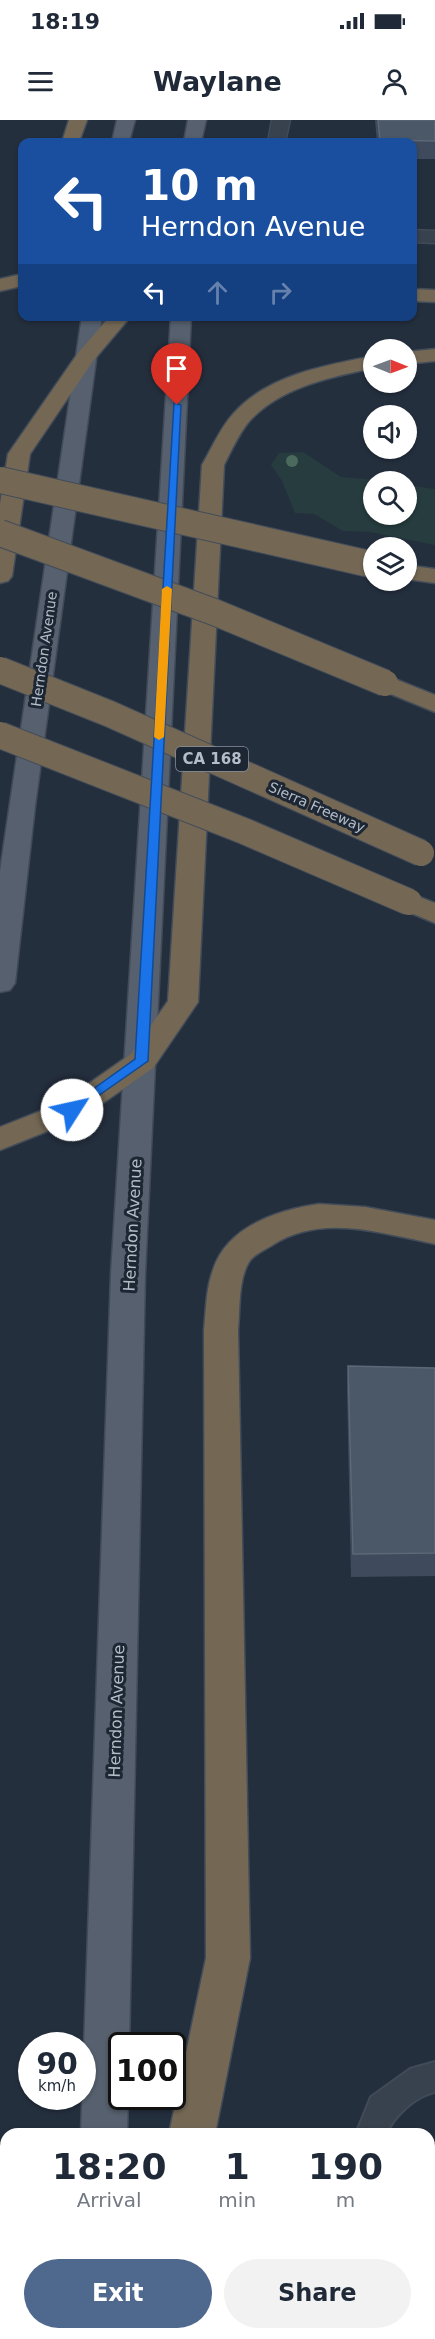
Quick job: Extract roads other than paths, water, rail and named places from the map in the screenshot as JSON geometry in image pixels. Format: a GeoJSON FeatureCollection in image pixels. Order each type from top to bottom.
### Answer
{"type":"FeatureCollection","features":[{"type":"Feature","properties":{"kind":"highway"},"geometry":{"type":"LineString","coordinates":[[72,138],[78,120]]}},
{"type":"Feature","properties":{"kind":"highway"},"geometry":{"type":"LineString","coordinates":[[0,285],[18,281]]}},
{"type":"Feature","properties":{"kind":"highway"},"geometry":{"type":"LineString","coordinates":[[417,295],[435,296]]}},
{"type":"Feature","properties":{"kind":"highway"},"geometry":{"type":"LineString","coordinates":[[0,576],[19,454],[85,357],[117,321]]}},
{"type":"Feature","properties":{"kind":"highway"},"geometry":{"type":"LineString","coordinates":[[417,357],[435,355]]}},
{"type":"Feature","properties":{"kind":"highway"},"geometry":{"type":"LineString","coordinates":[[0,1139],[72,1110],[141,1061],[183,1002],[213,465],[243,417],[264,399],[285,387],[320,375],[363,365]]}},
{"type":"Feature","properties":{"kind":"highway"},"geometry":{"type":"LineString","coordinates":[[0,480],[363,562]]}},
{"type":"Feature","properties":{"kind":"highway"},"geometry":{"type":"LineString","coordinates":[[0,533],[214,612],[435,704]]}},
{"type":"Feature","properties":{"kind":"highway"},"geometry":{"type":"LineString","coordinates":[[417,574],[435,576]]}},
{"type":"Feature","properties":{"kind":"highway","name":"Sierra Freeway"},"geometry":{"type":"LineString","coordinates":[[0,670],[110,714],[428,857]]}},
{"type":"Feature","properties":{"kind":"highway"},"geometry":{"type":"LineString","coordinates":[[0,735],[244,831],[435,914]]}},
{"type":"Feature","properties":{"kind":"highway"},"geometry":{"type":"LineString","coordinates":[[193,2128],[228,1958],[221,1330],[225,1288],[236,1254],[271,1226],[309,1214],[354,1217],[435,1232]]}},
{"type":"Feature","properties":{"kind":"main road"},"geometry":{"type":"LineString","coordinates":[[122,138],[126,120]]}},
{"type":"Feature","properties":{"kind":"main road"},"geometry":{"type":"LineString","coordinates":[[194,138],[196,120]]}},
{"type":"Feature","properties":{"kind":"main road","name":"Herndon Avenue"},"geometry":{"type":"LineString","coordinates":[[0,983],[22,806],[91,321]]}},
{"type":"Feature","properties":{"kind":"main road","name":"Herndon Avenue"},"geometry":{"type":"LineString","coordinates":[[104,2128],[128,1274],[181,321]]}},
{"type":"Feature","properties":{"kind":"street"},"geometry":{"type":"LineString","coordinates":[[278,138],[281,120]]}},
{"type":"Feature","properties":{"kind":"street"},"geometry":{"type":"LineString","coordinates":[[417,236],[435,237]]}},
{"type":"Feature","properties":{"kind":"lane"},"geometry":{"type":"LineString","coordinates":[[374,2128],[382,2108],[421,2080],[435,2077]]}}]}
